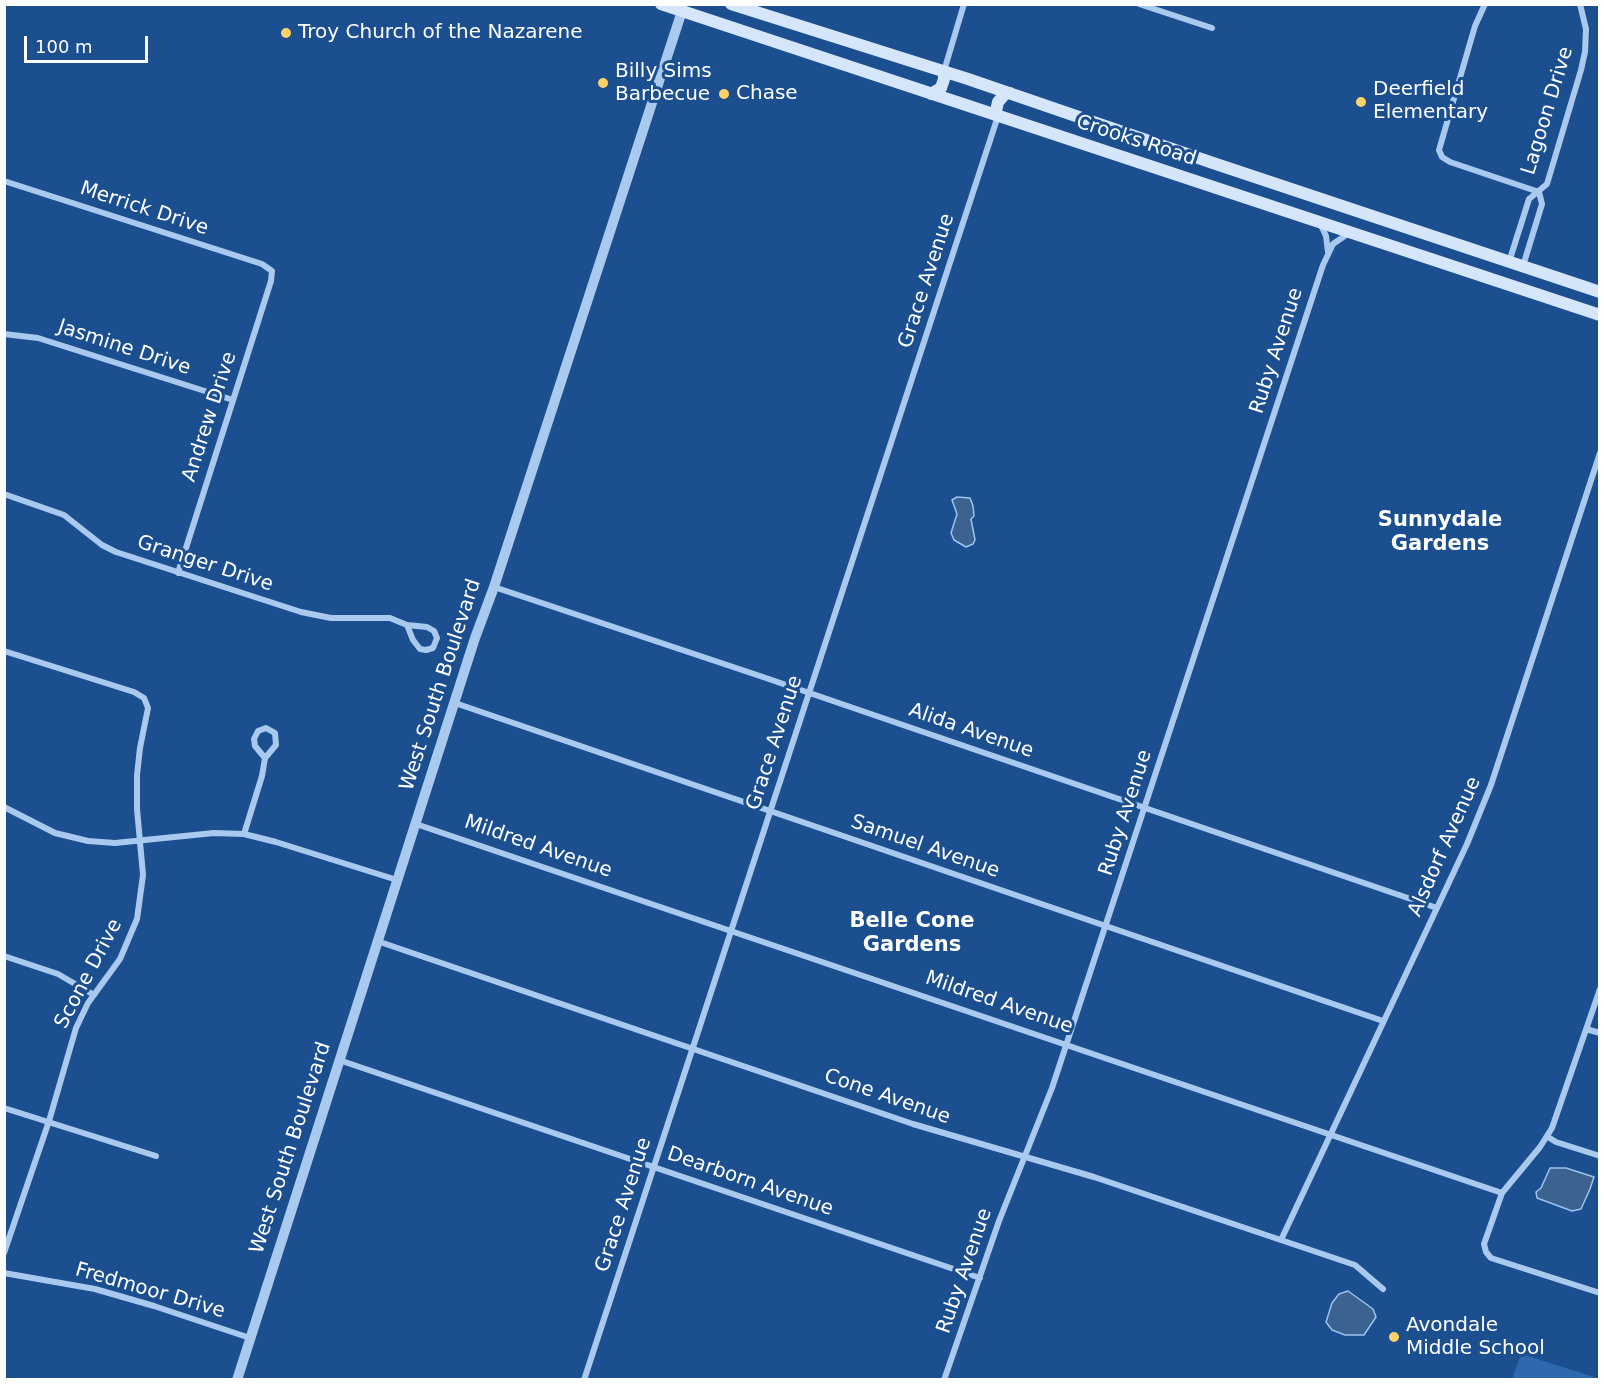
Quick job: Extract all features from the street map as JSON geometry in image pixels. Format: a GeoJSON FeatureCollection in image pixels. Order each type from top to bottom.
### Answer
{"type":"FeatureCollection","features":[{"type":"Feature","properties":{"kind":"main road","name":"Crooks Road"},"geometry":{"type":"LineString","coordinates":[[661,4],[683,8],[724,25],[1599,315]]}},
{"type":"Feature","properties":{"kind":"main road","name":"Crooks Road"},"geometry":{"type":"LineString","coordinates":[[735,6],[944,71],[1599,292]]}},
{"type":"Feature","properties":{"kind":"main road"},"geometry":{"type":"LineString","coordinates":[[724,25],[725,16],[735,6]]}},
{"type":"Feature","properties":{"kind":"main road"},"geometry":{"type":"LineString","coordinates":[[931,94],[941,88],[944,71]]}},
{"type":"Feature","properties":{"kind":"main road"},"geometry":{"type":"LineString","coordinates":[[998,116],[996,111],[998,102],[1001,97],[1010,93]]}},
{"type":"Feature","properties":{"kind":"main road"},"geometry":{"type":"LineString","coordinates":[[1320,222],[1334,219],[1342,213],[1345,207]]}},
{"type":"Feature","properties":{"kind":"main road"},"geometry":{"type":"LineString","coordinates":[[1455,267],[1455,257],[1458,253],[1463,250],[1474,250]]}},
{"type":"Feature","properties":{"kind":"street"},"geometry":{"type":"LineString","coordinates":[[944,71],[964,4]]}},
{"type":"Feature","properties":{"kind":"street"},"geometry":{"type":"LineString","coordinates":[[1139,4],[1212,28]]}},
{"type":"Feature","properties":{"kind":"street"},"geometry":{"type":"LineString","coordinates":[[1485,4],[1475,26],[1439,150],[1442,157],[1450,162],[1539,192]]}},
{"type":"Feature","properties":{"kind":"street","name":"Lagoon Drive"},"geometry":{"type":"LineString","coordinates":[[1509,262],[1529,199],[1547,184],[1583,61],[1586,29],[1580,4]]}},
{"type":"Feature","properties":{"kind":"street","name":"West South Boulevard"},"geometry":{"type":"LineString","coordinates":[[237,1380],[377,941],[683,8]]}},
{"type":"Feature","properties":{"kind":"street","name":"Grace Avenue"},"geometry":{"type":"LineString","coordinates":[[584,1380],[998,116]]}},
{"type":"Feature","properties":{"kind":"street","name":"Merrick Drive"},"geometry":{"type":"LineString","coordinates":[[4,181],[262,264],[272,272]]}},
{"type":"Feature","properties":{"kind":"street","name":"Lagoon Drive"},"geometry":{"type":"LineString","coordinates":[[1523,267],[1542,204],[1539,192]]}},
{"type":"Feature","properties":{"kind":"street"},"geometry":{"type":"LineString","coordinates":[[1320,222],[1326,236],[1328,252]]}},
{"type":"Feature","properties":{"kind":"street"},"geometry":{"type":"LineString","coordinates":[[1328,252],[1337,240],[1351,232]]}},
{"type":"Feature","properties":{"kind":"street","name":"Ruby Avenue"},"geometry":{"type":"LineString","coordinates":[[944,1380],[999,1221],[1037,1130],[1067,1044],[1328,252]]}},
{"type":"Feature","properties":{"kind":"street","name":"Andrew Drive"},"geometry":{"type":"LineString","coordinates":[[178,573],[272,272]]}},
{"type":"Feature","properties":{"kind":"street","name":"Jasmine Drive"},"geometry":{"type":"LineString","coordinates":[[4,333],[39,338],[233,400]]}},
{"type":"Feature","properties":{"kind":"street","name":"Alsdorf Avenue"},"geometry":{"type":"LineString","coordinates":[[1281,1240],[1482,809],[1503,754],[1599,453]]}},
{"type":"Feature","properties":{"kind":"street","name":"Granger Drive"},"geometry":{"type":"LineString","coordinates":[[4,494],[64,515],[102,545],[116,552],[178,573],[312,615],[331,618],[382,617],[407,625],[427,627],[434,631],[437,641],[433,648],[420,649],[413,640],[407,625]]}},
{"type":"Feature","properties":{"kind":"street","name":"Alida Avenue"},"geometry":{"type":"LineString","coordinates":[[494,587],[1146,807],[1437,908]]}},
{"type":"Feature","properties":{"kind":"street","name":"Scone Drive"},"geometry":{"type":"LineString","coordinates":[[4,651],[135,692],[141,695],[146,702],[147,716],[137,775],[137,809],[143,875],[137,919],[120,959],[88,1003],[76,1028],[49,1121],[4,1253]]}},
{"type":"Feature","properties":{"kind":"street","name":"Samuel Avenue"},"geometry":{"type":"LineString","coordinates":[[455,704],[1383,1021]]}},
{"type":"Feature","properties":{"kind":"street"},"geometry":{"type":"LineString","coordinates":[[244,834],[264,769],[265,758],[276,741],[275,733],[266,728],[258,731],[254,740],[255,746],[265,758]]}},
{"type":"Feature","properties":{"kind":"street"},"geometry":{"type":"LineString","coordinates":[[4,807],[44,828],[77,839],[108,843],[214,833],[244,834],[397,880]]}},
{"type":"Feature","properties":{"kind":"street","name":"Mildred Avenue"},"geometry":{"type":"LineString","coordinates":[[416,824],[1502,1193]]}},
{"type":"Feature","properties":{"kind":"street","name":"Cone Avenue"},"geometry":{"type":"LineString","coordinates":[[377,941],[945,1134],[1094,1177],[1355,1265],[1383,1289]]}},
{"type":"Feature","properties":{"kind":"street"},"geometry":{"type":"LineString","coordinates":[[4,956],[58,974],[94,995]]}},
{"type":"Feature","properties":{"kind":"street"},"geometry":{"type":"LineString","coordinates":[[1599,988],[1548,1137],[1502,1193],[1484,1245],[1491,1258],[1599,1293]]}},
{"type":"Feature","properties":{"kind":"street"},"geometry":{"type":"LineString","coordinates":[[1586,1029],[1599,1033]]}},
{"type":"Feature","properties":{"kind":"street","name":"Dearborn Avenue"},"geometry":{"type":"LineString","coordinates":[[339,1060],[980,1278]]}},
{"type":"Feature","properties":{"kind":"street"},"geometry":{"type":"LineString","coordinates":[[4,1108],[156,1156]]}},
{"type":"Feature","properties":{"kind":"street"},"geometry":{"type":"LineString","coordinates":[[1548,1137],[1556,1142],[1599,1156]]}},
{"type":"Feature","properties":{"kind":"street","name":"Fredmoor Drive"},"geometry":{"type":"LineString","coordinates":[[4,1273],[95,1289],[250,1338]]}},
{"type":"Feature","properties":{"kind":"shaded area"},"geometry":{"type":"Polygon","coordinates":[[[957,497],[970,498],[973,506],[974,516],[971,519],[975,540],[973,544],[966,547],[954,540],[951,533],[957,514],[952,500],[957,497]]]}},
{"type":"Feature","properties":{"kind":"shaded area"},"geometry":{"type":"Polygon","coordinates":[[[1550,1168],[1566,1168],[1594,1177],[1581,1209],[1572,1211],[1537,1198],[1536,1192],[1541,1188],[1550,1168]]]}},
{"type":"Feature","properties":{"kind":"shaded area"},"geometry":{"type":"Polygon","coordinates":[[[1348,1291],[1373,1309],[1376,1317],[1364,1335],[1345,1335],[1332,1330],[1326,1322],[1332,1303],[1339,1294],[1348,1291]]]}},
{"type":"Feature","properties":{"kind":"shaded area"},"geometry":{"type":"Polygon","coordinates":[[[1525,1355],[1597,1378],[1512,1379],[1520,1357],[1525,1355]]]}},
{"type":"Feature","properties":{"kind":"place","name":"Troy Church of the Nazarene"},"geometry":{"type":"Point","coordinates":[286,33]}},
{"type":"Feature","properties":{"kind":"place","name":"Billy Sims Barbecue"},"geometry":{"type":"Point","coordinates":[603,83]}},
{"type":"Feature","properties":{"kind":"place","name":"Chase"},"geometry":{"type":"Point","coordinates":[724,94]}},
{"type":"Feature","properties":{"kind":"place","name":"Deerfield Elementary"},"geometry":{"type":"Point","coordinates":[1361,102]}},
{"type":"Feature","properties":{"kind":"place","name":"Avondale Middle School"},"geometry":{"type":"Point","coordinates":[1394,1337]}},
{"type":"Feature","properties":{"kind":"district","name":"Sunnydale Gardens"},"geometry":{"type":"Point","coordinates":[1440,533]}},
{"type":"Feature","properties":{"kind":"district","name":"Belle Cone Gardens"},"geometry":{"type":"Point","coordinates":[912,934]}}]}
